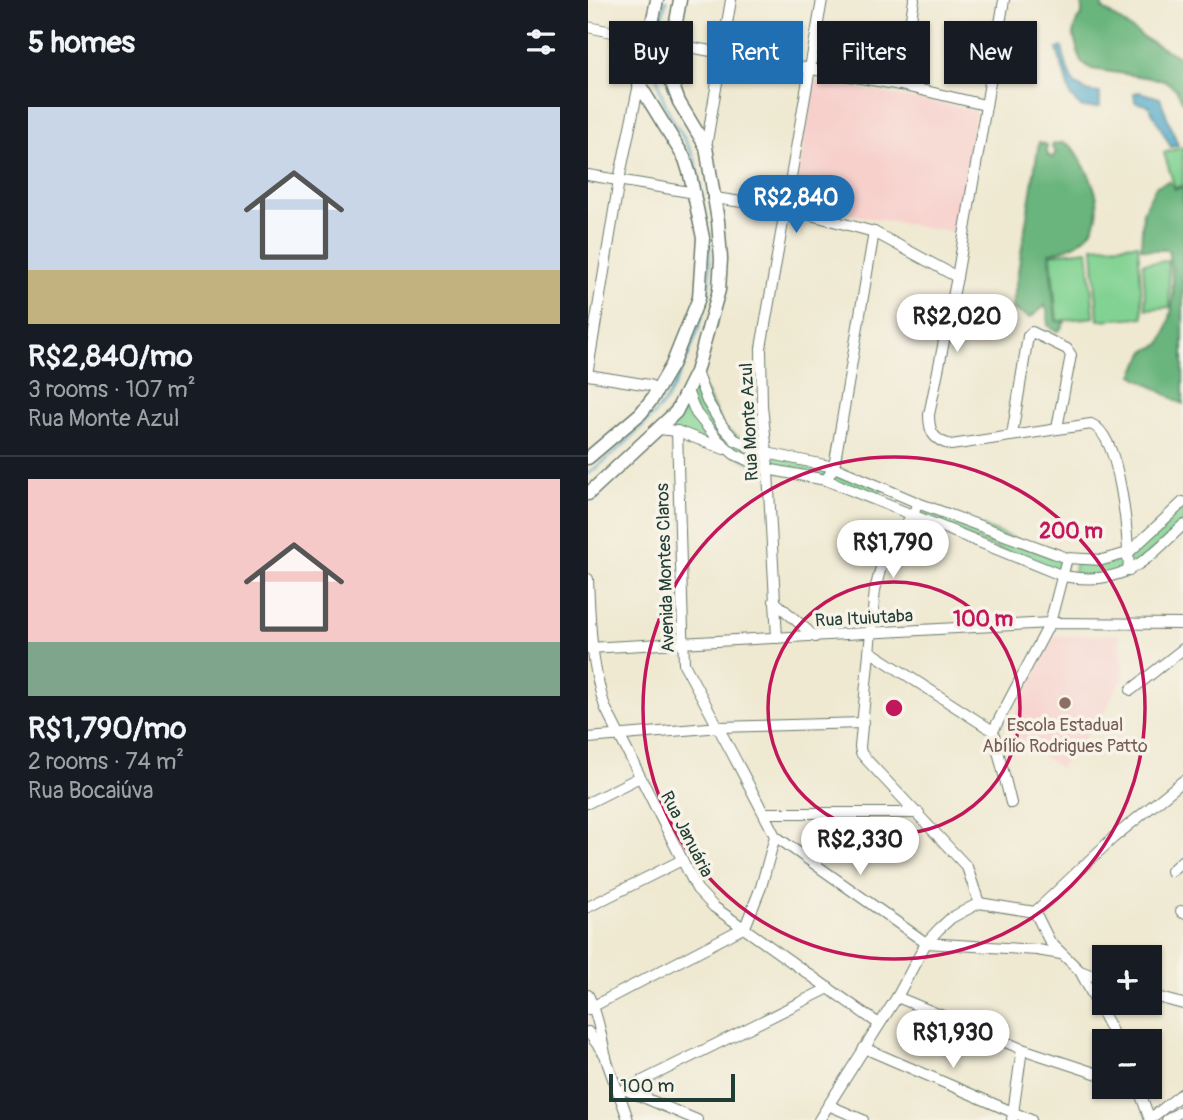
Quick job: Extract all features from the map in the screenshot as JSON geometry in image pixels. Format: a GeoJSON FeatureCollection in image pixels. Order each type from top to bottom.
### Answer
{"type":"FeatureCollection","features":[{"type":"Feature","properties":{"kind":"main road"},"geometry":{"type":"LineString","coordinates":[[653,21],[657,0]]}},
{"type":"Feature","properties":{"kind":"main road"},"geometry":{"type":"LineString","coordinates":[[676,21],[680,0]]}},
{"type":"Feature","properties":{"kind":"main road"},"geometry":{"type":"LineString","coordinates":[[588,457],[640,413],[658,389],[680,347],[699,298],[703,238],[695,193],[685,159],[639,84]]}},
{"type":"Feature","properties":{"kind":"main road"},"geometry":{"type":"LineString","coordinates":[[588,494],[676,412],[696,372],[719,290],[721,259],[716,198],[706,147],[679,102],[672,84]]}},
{"type":"Feature","properties":{"kind":"street"},"geometry":{"type":"LineString","coordinates":[[727,21],[731,0]]}},
{"type":"Feature","properties":{"kind":"street","name":"Rua Monte Azul"},"geometry":{"type":"LineString","coordinates":[[776,638],[767,453],[761,394],[761,348],[822,0]]}},
{"type":"Feature","properties":{"kind":"street"},"geometry":{"type":"LineString","coordinates":[[900,85],[914,0]]}},
{"type":"Feature","properties":{"kind":"street"},"geometry":{"type":"LineString","coordinates":[[1004,0],[929,427],[931,434],[937,439],[951,444],[1091,424],[1102,432],[1112,453],[1122,499],[1129,571]]}},
{"type":"Feature","properties":{"kind":"street"},"geometry":{"type":"LineString","coordinates":[[588,26],[609,31]]}},
{"type":"Feature","properties":{"kind":"street"},"geometry":{"type":"LineString","coordinates":[[803,68],[900,85],[985,105]]}},
{"type":"Feature","properties":{"kind":"street"},"geometry":{"type":"LineString","coordinates":[[588,369],[619,180],[639,84]]}},
{"type":"Feature","properties":{"kind":"street"},"geometry":{"type":"LineString","coordinates":[[706,147],[716,84]]}},
{"type":"Feature","properties":{"kind":"street"},"geometry":{"type":"LineString","coordinates":[[588,175],[695,193]]}},
{"type":"Feature","properties":{"kind":"street"},"geometry":{"type":"LineString","coordinates":[[716,198],[786,209],[874,232],[957,277]]}},
{"type":"Feature","properties":{"kind":"street"},"geometry":{"type":"LineString","coordinates":[[827,480],[834,467],[874,232]]}},
{"type":"Feature","properties":{"kind":"street"},"geometry":{"type":"LineString","coordinates":[[1012,435],[1028,336],[1034,331],[1067,349],[1071,355],[1057,428]]}},
{"type":"Feature","properties":{"kind":"street"},"geometry":{"type":"LineString","coordinates":[[696,372],[707,401],[723,428],[735,440],[767,453],[834,467],[919,503],[1067,558],[1102,560],[1128,553],[1183,502]]}},
{"type":"Feature","properties":{"kind":"street"},"geometry":{"type":"LineString","coordinates":[[588,375],[649,385],[658,389]]}},
{"type":"Feature","properties":{"kind":"street"},"geometry":{"type":"LineString","coordinates":[[687,391],[696,413],[718,440],[734,454]]}},
{"type":"Feature","properties":{"kind":"street"},"geometry":{"type":"LineString","coordinates":[[659,429],[677,431],[702,439],[767,470],[827,480],[1063,576],[1107,579],[1129,571],[1183,525]]}},
{"type":"Feature","properties":{"kind":"street","name":"Avenida Montes Claros"},"geometry":{"type":"LineString","coordinates":[[677,431],[684,664],[695,688],[720,727],[775,836]]}},
{"type":"Feature","properties":{"kind":"street"},"geometry":{"type":"LineString","coordinates":[[919,503],[881,563],[875,590],[861,753],[967,866],[979,903]]}},
{"type":"Feature","properties":{"kind":"street"},"geometry":{"type":"LineString","coordinates":[[1011,803],[993,731],[1050,623],[1067,558]]}},
{"type":"Feature","properties":{"kind":"street","name":"Rua Januária"},"geometry":{"type":"LineString","coordinates":[[588,579],[589,648],[596,681],[639,777],[704,898],[879,1024]]}},
{"type":"Feature","properties":{"kind":"street"},"geometry":{"type":"LineString","coordinates":[[774,601],[815,637]]}},
{"type":"Feature","properties":{"kind":"street","name":"Rua Ituiutaba"},"geometry":{"type":"LineString","coordinates":[[589,648],[1050,623],[1183,624]]}},
{"type":"Feature","properties":{"kind":"street"},"geometry":{"type":"LineString","coordinates":[[1131,690],[1183,649]]}},
{"type":"Feature","properties":{"kind":"street"},"geometry":{"type":"LineString","coordinates":[[871,652],[993,731]]}},
{"type":"Feature","properties":{"kind":"street"},"geometry":{"type":"LineString","coordinates":[[588,738],[720,727],[863,723]]}},
{"type":"Feature","properties":{"kind":"street"},"geometry":{"type":"LineString","coordinates":[[588,803],[639,777]]}},
{"type":"Feature","properties":{"kind":"street"},"geometry":{"type":"LineString","coordinates":[[1034,912],[1113,838],[1183,781]]}},
{"type":"Feature","properties":{"kind":"street"},"geometry":{"type":"LineString","coordinates":[[764,813],[919,813]]}},
{"type":"Feature","properties":{"kind":"street"},"geometry":{"type":"LineString","coordinates":[[591,1008],[745,927],[761,887],[775,836],[926,943],[1061,954]]}},
{"type":"Feature","properties":{"kind":"street"},"geometry":{"type":"LineString","coordinates":[[588,907],[682,860]]}},
{"type":"Feature","properties":{"kind":"street"},"geometry":{"type":"LineString","coordinates":[[1171,871],[1183,860]]}},
{"type":"Feature","properties":{"kind":"street"},"geometry":{"type":"LineString","coordinates":[[819,1120],[897,997],[926,943],[951,918],[979,903],[1034,912]]}},
{"type":"Feature","properties":{"kind":"street"},"geometry":{"type":"LineString","coordinates":[[1034,912],[1046,936],[1080,971],[1111,1029]]}},
{"type":"Feature","properties":{"kind":"street"},"geometry":{"type":"LineString","coordinates":[[1080,971],[1092,976]]}},
{"type":"Feature","properties":{"kind":"street"},"geometry":{"type":"LineString","coordinates":[[623,1091],[830,988]]}},
{"type":"Feature","properties":{"kind":"street"},"geometry":{"type":"LineString","coordinates":[[588,995],[603,1035],[606,1057]]}},
{"type":"Feature","properties":{"kind":"street"},"geometry":{"type":"LineString","coordinates":[[897,997],[1022,1049],[1092,1072]]}},
{"type":"Feature","properties":{"kind":"street"},"geometry":{"type":"LineString","coordinates":[[1162,998],[1183,1004]]}},
{"type":"Feature","properties":{"kind":"street"},"geometry":{"type":"LineString","coordinates":[[588,1032],[606,1057],[623,1091],[628,1120]]}},
{"type":"Feature","properties":{"kind":"street"},"geometry":{"type":"LineString","coordinates":[[864,1048],[1013,1117],[1031,1120]]}},
{"type":"Feature","properties":{"kind":"street"},"geometry":{"type":"LineString","coordinates":[[1013,1117],[1022,1049]]}},
{"type":"Feature","properties":{"kind":"street"},"geometry":{"type":"LineString","coordinates":[[623,1091],[697,1120]]}},
{"type":"Feature","properties":{"kind":"street"},"geometry":{"type":"LineString","coordinates":[[1142,1099],[1150,1120],[1183,1093]]}},
{"type":"Feature","properties":{"kind":"street"},"geometry":{"type":"LineString","coordinates":[[828,1105],[863,1120]]}},
{"type":"Feature","properties":{"kind":"street"},"geometry":{"type":"LineString","coordinates":[[1167,1120],[1183,1110]]}},
{"type":"Feature","properties":{"kind":"shaded area"},"geometry":{"type":"Polygon","coordinates":[[[815,81],[817,84],[832,84],[976,110],[956,233],[793,204],[815,81]]]}},
{"type":"Feature","properties":{"kind":"shaded area","name":"Escola Estadual Abílio Rodrigues Patto"},"geometry":{"type":"Polygon","coordinates":[[[1119,634],[1124,677],[1110,699],[1109,707],[1060,768],[1007,731],[1055,636],[1119,634]]]}},
{"type":"Feature","properties":{"kind":"green space"},"geometry":{"type":"Polygon","coordinates":[[[1082,0],[1103,0],[1102,8],[1144,38],[1183,59],[1183,102],[1176,89],[1164,80],[1092,69],[1081,62],[1073,34],[1077,20],[1082,15],[1082,0]]]}},
{"type":"Feature","properties":{"kind":"green space"},"geometry":{"type":"Polygon","coordinates":[[[1039,142],[1047,145],[1047,154],[1052,158],[1056,152],[1053,144],[1063,143],[1071,147],[1088,174],[1098,204],[1097,218],[1092,230],[1082,240],[1068,248],[1049,253],[1056,321],[1065,322],[1059,331],[1048,326],[1045,306],[1030,318],[1012,309],[1039,142]]]}},
{"type":"Feature","properties":{"kind":"green space"},"geometry":{"type":"Polygon","coordinates":[[[1183,147],[1183,185],[1175,188],[1164,153],[1183,147]]]}},
{"type":"Feature","properties":{"kind":"green space"},"geometry":{"type":"Polygon","coordinates":[[[1169,181],[1175,189],[1183,187],[1183,404],[1133,375],[1145,351],[1161,344],[1172,309],[1173,286],[1168,250],[1141,248],[1143,211],[1156,186],[1169,181]]]}},
{"type":"Feature","properties":{"kind":"green space"},"geometry":{"type":"Polygon","coordinates":[[[1138,244],[1143,317],[1098,320],[1093,247],[1138,244]]]}},
{"type":"Feature","properties":{"kind":"green space"},"geometry":{"type":"Polygon","coordinates":[[[1088,250],[1094,317],[1057,321],[1051,254],[1088,250]]]}},
{"type":"Feature","properties":{"kind":"green space"},"geometry":{"type":"Polygon","coordinates":[[[1168,261],[1170,307],[1146,309],[1143,263],[1168,261]]]}},
{"type":"Feature","properties":{"kind":"green space"},"geometry":{"type":"Polygon","coordinates":[[[696,372],[723,427],[761,452],[761,468],[724,449],[659,429],[696,372]]]}},
{"type":"Feature","properties":{"kind":"green space"},"geometry":{"type":"Polygon","coordinates":[[[767,453],[834,467],[883,488],[877,501],[826,480],[767,469],[767,453]]]}},
{"type":"Feature","properties":{"kind":"green space"},"geometry":{"type":"Polygon","coordinates":[[[1183,502],[1183,525],[1129,571],[1073,578],[1076,560],[1128,553],[1183,502]]]}},
{"type":"Feature","properties":{"kind":"green space"},"geometry":{"type":"Polygon","coordinates":[[[919,503],[1067,558],[1063,576],[913,515],[919,503]]]}},
{"type":"Feature","properties":{"kind":"water"},"geometry":{"type":"Polygon","coordinates":[[[1062,47],[1072,79],[1082,89],[1100,93],[1100,107],[1082,108],[1071,97],[1057,49],[1062,47]]]}},
{"type":"Feature","properties":{"kind":"water"},"geometry":{"type":"Polygon","coordinates":[[[1134,93],[1160,98],[1178,145],[1171,147],[1149,106],[1135,102],[1134,93]]]}},
{"type":"Feature","properties":{"kind":"waterway"},"geometry":{"type":"LineString","coordinates":[[588,474],[634,435],[668,397],[702,318],[709,281],[707,224],[698,170],[664,102],[657,74],[657,47],[666,0]]}},
{"type":"Feature","properties":{"kind":"place","name":"Escola Estadual Abílio Rodrigues Patto"},"geometry":{"type":"Point","coordinates":[1065,703]}}]}
